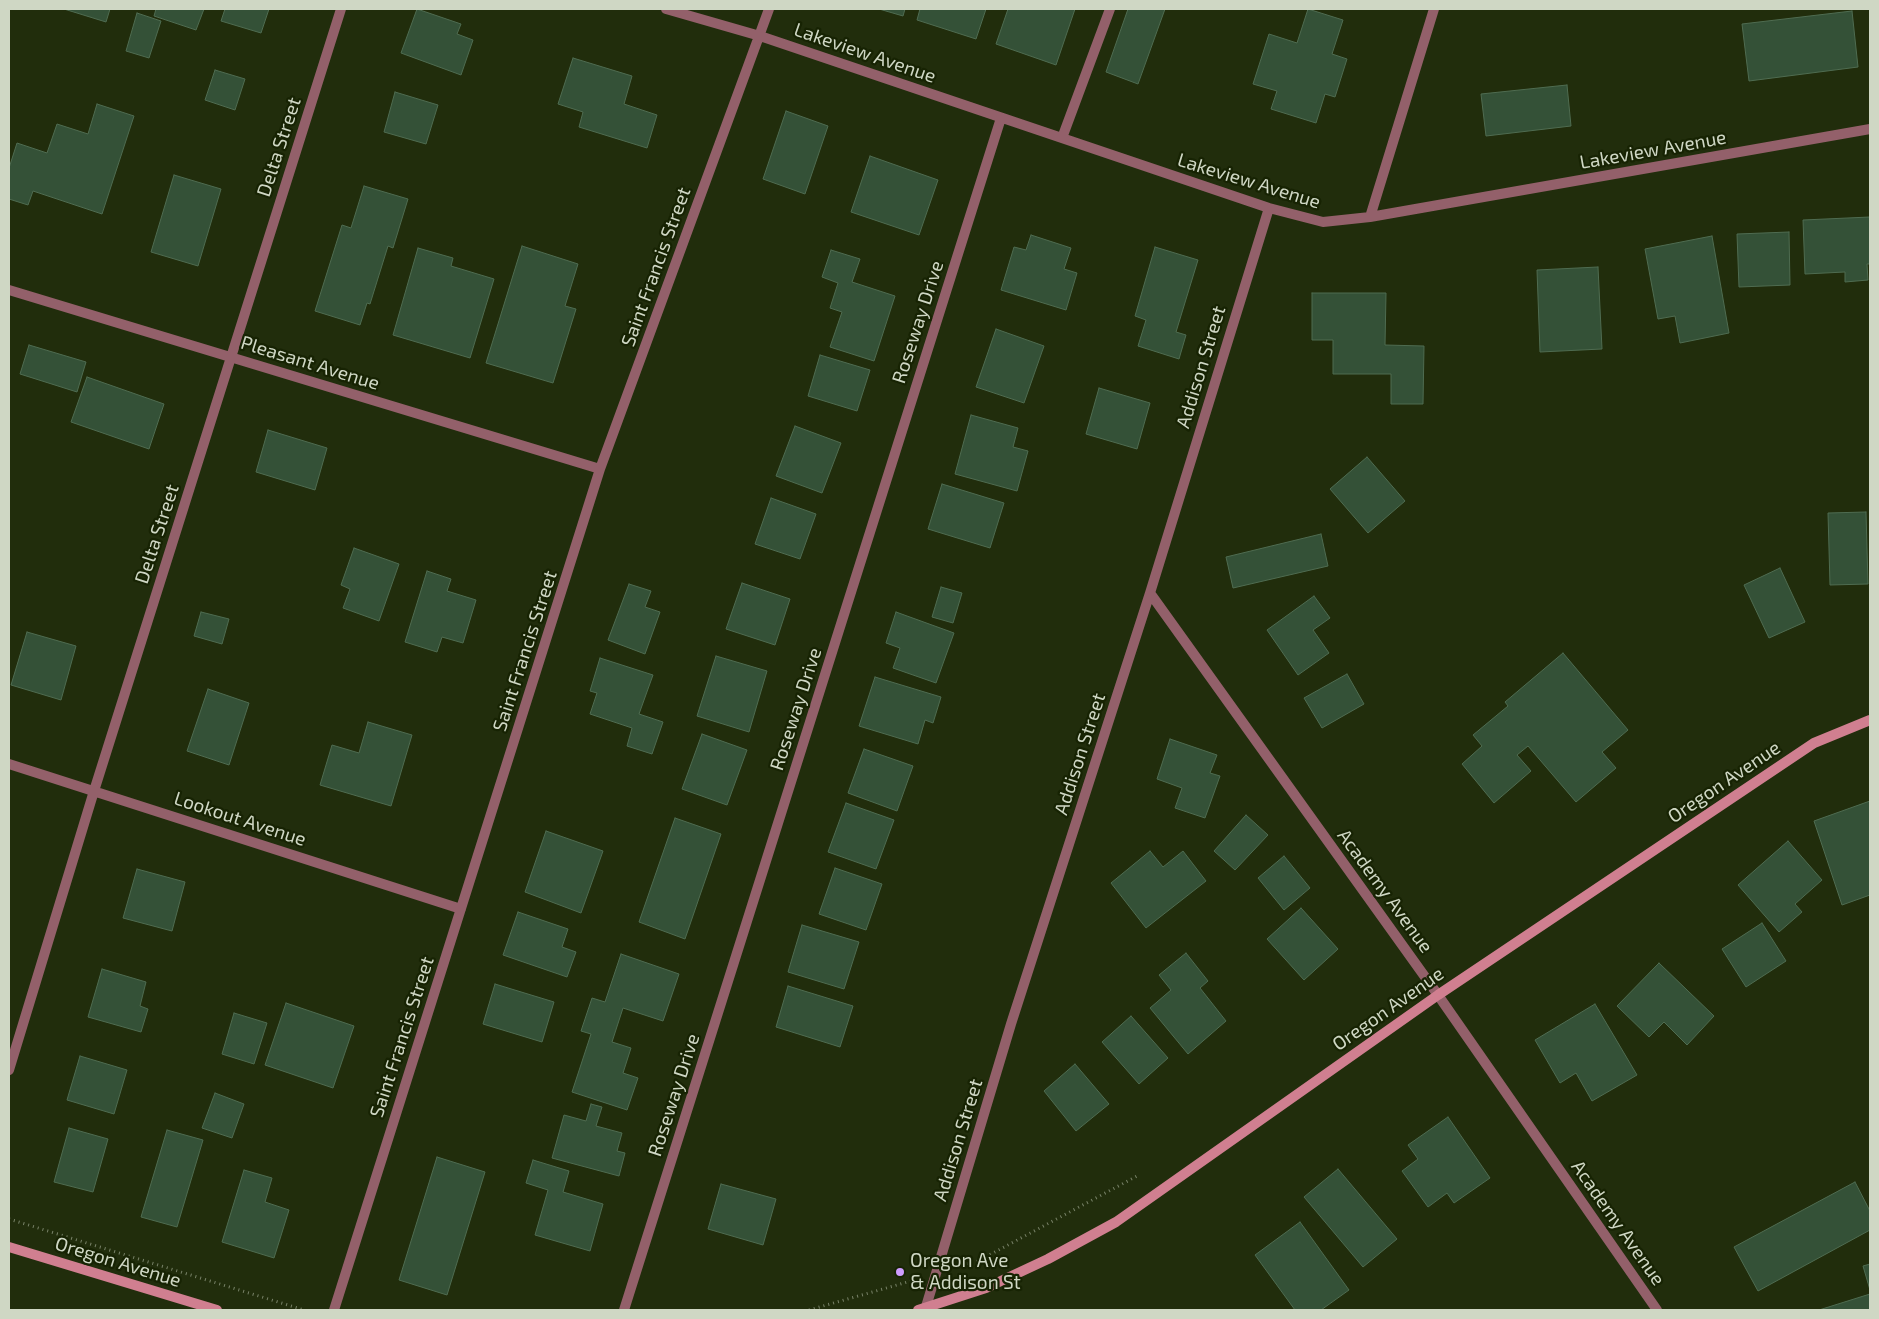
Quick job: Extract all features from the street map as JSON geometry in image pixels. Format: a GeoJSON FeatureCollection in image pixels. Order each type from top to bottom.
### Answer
{"type":"FeatureCollection","features":[{"type":"Feature","properties":{"kind":"main road","name":"Oregon Avenue"},"geometry":{"type":"LineString","coordinates":[[923,1310],[986,1288],[1039,1264],[1116,1222],[1438,995],[1814,743],[1870,720]]}},
{"type":"Feature","properties":{"kind":"main road","name":"Oregon Avenue"},"geometry":{"type":"LineString","coordinates":[[9,1247],[216,1310]]}},
{"type":"Feature","properties":{"kind":"street","name":"Delta Street"},"geometry":{"type":"LineString","coordinates":[[9,1070],[94,791],[341,9]]}},
{"type":"Feature","properties":{"kind":"street","name":"Lakeview Avenue"},"geometry":{"type":"LineString","coordinates":[[666,9],[760,36],[1269,208],[1323,222],[1370,218],[1870,129]]}},
{"type":"Feature","properties":{"kind":"street","name":"Saint Francis Street"},"geometry":{"type":"LineString","coordinates":[[334,1310],[600,469],[769,9]]}},
{"type":"Feature","properties":{"kind":"street"},"geometry":{"type":"LineString","coordinates":[[1062,138],[1110,9]]}},
{"type":"Feature","properties":{"kind":"street"},"geometry":{"type":"LineString","coordinates":[[1370,218],[1434,9]]}},
{"type":"Feature","properties":{"kind":"street","name":"Roseway Drive"},"geometry":{"type":"LineString","coordinates":[[624,1310],[1001,118]]}},
{"type":"Feature","properties":{"kind":"street","name":"Addison Street"},"geometry":{"type":"LineString","coordinates":[[923,1310],[936,1273],[1011,1024],[1150,594],[1269,208]]}},
{"type":"Feature","properties":{"kind":"street","name":"Pleasant Avenue"},"geometry":{"type":"LineString","coordinates":[[9,290],[600,469]]}},
{"type":"Feature","properties":{"kind":"street","name":"Academy Avenue"},"geometry":{"type":"LineString","coordinates":[[1150,594],[1438,995],[1657,1310]]}},
{"type":"Feature","properties":{"kind":"street","name":"Lookout Avenue"},"geometry":{"type":"LineString","coordinates":[[9,764],[461,908]]}},
{"type":"Feature","properties":{"kind":"path"},"geometry":{"type":"LineString","coordinates":[[809,1310],[978,1260],[1143,1173]]}},
{"type":"Feature","properties":{"kind":"path"},"geometry":{"type":"LineString","coordinates":[[9,1219],[304,1310]]}},
{"type":"Feature","properties":{"kind":"building"},"geometry":{"type":"Polygon","coordinates":[[[64,9],[110,9],[106,22],[64,9]]]}},
{"type":"Feature","properties":{"kind":"building"},"geometry":{"type":"Polygon","coordinates":[[[156,9],[204,9],[196,30],[154,16],[156,9]]]}},
{"type":"Feature","properties":{"kind":"building"},"geometry":{"type":"Polygon","coordinates":[[[225,9],[269,9],[261,33],[221,21],[225,9]]]}},
{"type":"Feature","properties":{"kind":"building"},"geometry":{"type":"Polygon","coordinates":[[[417,9],[461,24],[457,34],[473,40],[461,75],[401,53],[417,9]]]}},
{"type":"Feature","properties":{"kind":"building"},"geometry":{"type":"Polygon","coordinates":[[[879,9],[905,9],[903,16],[879,9]]]}},
{"type":"Feature","properties":{"kind":"building"},"geometry":{"type":"Polygon","coordinates":[[[920,9],[986,9],[976,39],[917,20],[920,9]]]}},
{"type":"Feature","properties":{"kind":"building"},"geometry":{"type":"Polygon","coordinates":[[[1008,9],[1075,9],[1056,65],[996,44],[1008,9]]]}},
{"type":"Feature","properties":{"kind":"building"},"geometry":{"type":"Polygon","coordinates":[[[1128,9],[1165,9],[1138,84],[1106,72],[1128,9]]]}},
{"type":"Feature","properties":{"kind":"building"},"geometry":{"type":"Polygon","coordinates":[[[1308,9],[1343,20],[1332,54],[1347,59],[1335,97],[1325,94],[1316,123],[1271,109],[1277,91],[1253,84],[1269,34],[1297,43],[1308,9]]]}},
{"type":"Feature","properties":{"kind":"building"},"geometry":{"type":"Polygon","coordinates":[[[1852,11],[1858,67],[1749,81],[1742,24],[1852,11]]]}},
{"type":"Feature","properties":{"kind":"building"},"geometry":{"type":"Polygon","coordinates":[[[137,13],[161,21],[149,58],[126,51],[137,13]]]}},
{"type":"Feature","properties":{"kind":"building"},"geometry":{"type":"Polygon","coordinates":[[[573,58],[632,76],[624,104],[657,115],[647,148],[579,127],[583,112],[558,104],[573,58]]]}},
{"type":"Feature","properties":{"kind":"building"},"geometry":{"type":"Polygon","coordinates":[[[215,70],[245,79],[235,110],[205,100],[215,70]]]}},
{"type":"Feature","properties":{"kind":"building"},"geometry":{"type":"Polygon","coordinates":[[[1567,85],[1571,126],[1486,136],[1481,94],[1567,85]]]}},
{"type":"Feature","properties":{"kind":"building"},"geometry":{"type":"Polygon","coordinates":[[[395,92],[438,105],[426,144],[384,132],[395,92]]]}},
{"type":"Feature","properties":{"kind":"building"},"geometry":{"type":"Polygon","coordinates":[[[97,104],[134,116],[102,214],[33,191],[28,205],[9,199],[9,168],[17,143],[47,153],[57,124],[88,134],[97,104]]]}},
{"type":"Feature","properties":{"kind":"building"},"geometry":{"type":"Polygon","coordinates":[[[786,111],[828,126],[805,194],[763,179],[786,111]]]}},
{"type":"Feature","properties":{"kind":"building"},"geometry":{"type":"Polygon","coordinates":[[[870,156],[938,180],[919,235],[851,212],[870,156]]]}},
{"type":"Feature","properties":{"kind":"building"},"geometry":{"type":"Polygon","coordinates":[[[174,175],[221,189],[198,266],[151,252],[174,175]]]}},
{"type":"Feature","properties":{"kind":"building"},"geometry":{"type":"Polygon","coordinates":[[[364,186],[408,199],[393,248],[388,246],[370,304],[367,303],[360,325],[315,311],[342,225],[351,228],[364,186]]]}},
{"type":"Feature","properties":{"kind":"building"},"geometry":{"type":"Polygon","coordinates":[[[1870,217],[1870,264],[1867,264],[1868,280],[1845,282],[1845,272],[1805,274],[1803,220],[1870,217]]]}},
{"type":"Feature","properties":{"kind":"building"},"geometry":{"type":"Polygon","coordinates":[[[1789,232],[1790,285],[1739,287],[1737,234],[1789,232]]]}},
{"type":"Feature","properties":{"kind":"building"},"geometry":{"type":"Polygon","coordinates":[[[1031,235],[1071,248],[1064,269],[1077,273],[1066,310],[1001,290],[1014,247],[1026,250],[1031,235]]]}},
{"type":"Feature","properties":{"kind":"building"},"geometry":{"type":"Polygon","coordinates":[[[1712,236],[1729,333],[1680,343],[1675,316],[1658,319],[1645,249],[1712,236]]]}},
{"type":"Feature","properties":{"kind":"building"},"geometry":{"type":"Polygon","coordinates":[[[522,246],[578,264],[565,306],[576,309],[553,383],[486,363],[522,246]]]}},
{"type":"Feature","properties":{"kind":"building"},"geometry":{"type":"Polygon","coordinates":[[[1155,247],[1198,260],[1176,332],[1186,335],[1179,359],[1138,346],[1146,320],[1135,316],[1155,247]]]}},
{"type":"Feature","properties":{"kind":"building"},"geometry":{"type":"Polygon","coordinates":[[[418,248],[453,258],[451,266],[494,279],[470,358],[393,335],[418,248]]]}},
{"type":"Feature","properties":{"kind":"building"},"geometry":{"type":"Polygon","coordinates":[[[831,250],[860,259],[852,282],[895,296],[874,361],[830,347],[842,312],[830,308],[838,283],[822,277],[831,250]]]}},
{"type":"Feature","properties":{"kind":"building"},"geometry":{"type":"Polygon","coordinates":[[[1598,267],[1602,349],[1540,352],[1537,270],[1598,267]]]}},
{"type":"Feature","properties":{"kind":"building"},"geometry":{"type":"Polygon","coordinates":[[[1312,293],[1386,293],[1385,345],[1424,346],[1423,404],[1391,404],[1391,374],[1333,374],[1333,340],[1312,340],[1312,293]]]}},
{"type":"Feature","properties":{"kind":"building"},"geometry":{"type":"Polygon","coordinates":[[[996,329],[1044,346],[1024,403],[976,387],[996,329]]]}},
{"type":"Feature","properties":{"kind":"building"},"geometry":{"type":"Polygon","coordinates":[[[29,345],[86,362],[77,392],[20,374],[29,345]]]}},
{"type":"Feature","properties":{"kind":"building"},"geometry":{"type":"Polygon","coordinates":[[[820,355],[870,370],[857,411],[808,396],[820,355]]]}},
{"type":"Feature","properties":{"kind":"building"},"geometry":{"type":"Polygon","coordinates":[[[87,377],[164,404],[149,449],[71,422],[87,377]]]}},
{"type":"Feature","properties":{"kind":"building"},"geometry":{"type":"Polygon","coordinates":[[[1099,388],[1150,403],[1137,449],[1086,434],[1099,388]]]}},
{"type":"Feature","properties":{"kind":"building"},"geometry":{"type":"Polygon","coordinates":[[[971,415],[1018,428],[1013,447],[1028,451],[1017,491],[955,474],[971,415]]]}},
{"type":"Feature","properties":{"kind":"building"},"geometry":{"type":"Polygon","coordinates":[[[795,426],[841,443],[822,493],[776,476],[795,426]]]}},
{"type":"Feature","properties":{"kind":"building"},"geometry":{"type":"Polygon","coordinates":[[[268,430],[327,448],[315,490],[256,472],[268,430]]]}},
{"type":"Feature","properties":{"kind":"building"},"geometry":{"type":"Polygon","coordinates":[[[1367,457],[1405,501],[1368,533],[1330,489],[1367,457]]]}},
{"type":"Feature","properties":{"kind":"building"},"geometry":{"type":"Polygon","coordinates":[[[942,484],[1004,503],[990,548],[928,529],[942,484]]]}},
{"type":"Feature","properties":{"kind":"building"},"geometry":{"type":"Polygon","coordinates":[[[771,498],[816,514],[800,559],[755,544],[771,498]]]}},
{"type":"Feature","properties":{"kind":"building"},"geometry":{"type":"Polygon","coordinates":[[[1866,512],[1868,584],[1830,585],[1828,513],[1866,512]]]}},
{"type":"Feature","properties":{"kind":"building"},"geometry":{"type":"Polygon","coordinates":[[[1321,534],[1328,566],[1233,588],[1226,557],[1321,534]]]}},
{"type":"Feature","properties":{"kind":"building"},"geometry":{"type":"Polygon","coordinates":[[[354,548],[399,564],[379,621],[343,608],[350,589],[341,585],[354,548]]]}},
{"type":"Feature","properties":{"kind":"building"},"geometry":{"type":"Polygon","coordinates":[[[1780,568],[1805,622],[1769,638],[1744,585],[1780,568]]]}},
{"type":"Feature","properties":{"kind":"building"},"geometry":{"type":"Polygon","coordinates":[[[427,571],[451,579],[447,591],[476,600],[463,643],[442,637],[437,652],[405,642],[427,571]]]}},
{"type":"Feature","properties":{"kind":"building"},"geometry":{"type":"Polygon","coordinates":[[[742,583],[790,599],[775,645],[726,629],[742,583]]]}},
{"type":"Feature","properties":{"kind":"building"},"geometry":{"type":"Polygon","coordinates":[[[629,584],[651,591],[645,607],[660,612],[645,654],[608,640],[629,584]]]}},
{"type":"Feature","properties":{"kind":"building"},"geometry":{"type":"Polygon","coordinates":[[[941,587],[962,593],[953,623],[932,617],[941,587]]]}},
{"type":"Feature","properties":{"kind":"building"},"geometry":{"type":"Polygon","coordinates":[[[1314,596],[1330,618],[1313,630],[1329,653],[1298,675],[1267,630],[1314,596]]]}},
{"type":"Feature","properties":{"kind":"building"},"geometry":{"type":"Polygon","coordinates":[[[201,612],[229,619],[222,644],[194,636],[201,612]]]}},
{"type":"Feature","properties":{"kind":"building"},"geometry":{"type":"Polygon","coordinates":[[[896,612],[954,633],[936,683],[893,668],[900,648],[886,643],[896,612]]]}},
{"type":"Feature","properties":{"kind":"building"},"geometry":{"type":"Polygon","coordinates":[[[27,632],[76,646],[61,700],[11,685],[27,632]]]}},
{"type":"Feature","properties":{"kind":"building"},"geometry":{"type":"Polygon","coordinates":[[[1563,653],[1628,730],[1602,752],[1616,768],[1576,802],[1528,746],[1517,755],[1531,771],[1494,803],[1462,764],[1482,746],[1473,735],[1508,706],[1505,702],[1563,653]]]}},
{"type":"Feature","properties":{"kind":"building"},"geometry":{"type":"Polygon","coordinates":[[[716,656],[767,671],[749,732],[697,716],[716,656]]]}},
{"type":"Feature","properties":{"kind":"building"},"geometry":{"type":"Polygon","coordinates":[[[600,658],[653,675],[639,714],[663,722],[652,754],[627,746],[632,728],[590,714],[597,693],[590,691],[600,658]]]}},
{"type":"Feature","properties":{"kind":"building"},"geometry":{"type":"Polygon","coordinates":[[[1347,674],[1364,704],[1322,728],[1304,698],[1347,674]]]}},
{"type":"Feature","properties":{"kind":"building"},"geometry":{"type":"Polygon","coordinates":[[[875,677],[941,697],[933,723],[925,720],[918,744],[859,726],[875,677]]]}},
{"type":"Feature","properties":{"kind":"building"},"geometry":{"type":"Polygon","coordinates":[[[208,689],[249,703],[229,765],[187,751],[208,689]]]}},
{"type":"Feature","properties":{"kind":"building"},"geometry":{"type":"Polygon","coordinates":[[[368,722],[412,735],[391,806],[320,785],[332,745],[359,753],[368,722]]]}},
{"type":"Feature","properties":{"kind":"building"},"geometry":{"type":"Polygon","coordinates":[[[702,734],[747,750],[727,805],[682,789],[702,734]]]}},
{"type":"Feature","properties":{"kind":"building"},"geometry":{"type":"Polygon","coordinates":[[[1170,739],[1217,755],[1210,773],[1220,776],[1205,818],[1175,808],[1182,788],[1157,779],[1170,739]]]}},
{"type":"Feature","properties":{"kind":"building"},"geometry":{"type":"Polygon","coordinates":[[[864,749],[913,766],[897,811],[848,793],[864,749]]]}},
{"type":"Feature","properties":{"kind":"building"},"geometry":{"type":"Polygon","coordinates":[[[1870,801],[1870,895],[1842,905],[1814,821],[1870,801]]]}},
{"type":"Feature","properties":{"kind":"building"},"geometry":{"type":"Polygon","coordinates":[[[846,803],[894,820],[876,869],[828,852],[846,803]]]}},
{"type":"Feature","properties":{"kind":"building"},"geometry":{"type":"Polygon","coordinates":[[[1246,815],[1268,835],[1235,870],[1214,851],[1246,815]]]}},
{"type":"Feature","properties":{"kind":"building"},"geometry":{"type":"Polygon","coordinates":[[[675,818],[721,834],[685,939],[639,922],[675,818]]]}},
{"type":"Feature","properties":{"kind":"building"},"geometry":{"type":"Polygon","coordinates":[[[546,831],[603,851],[581,913],[525,892],[546,831]]]}},
{"type":"Feature","properties":{"kind":"building"},"geometry":{"type":"Polygon","coordinates":[[[1788,841],[1822,880],[1795,904],[1802,912],[1779,932],[1738,885],[1788,841]]]}},
{"type":"Feature","properties":{"kind":"building"},"geometry":{"type":"Polygon","coordinates":[[[1150,851],[1163,867],[1183,851],[1206,881],[1146,928],[1111,883],[1150,851]]]}},
{"type":"Feature","properties":{"kind":"building"},"geometry":{"type":"Polygon","coordinates":[[[1284,856],[1310,888],[1284,910],[1258,878],[1284,856]]]}},
{"type":"Feature","properties":{"kind":"building"},"geometry":{"type":"Polygon","coordinates":[[[835,868],[882,884],[866,930],[819,914],[835,868]]]}},
{"type":"Feature","properties":{"kind":"building"},"geometry":{"type":"Polygon","coordinates":[[[137,869],[185,882],[172,931],[123,918],[137,869]]]}},
{"type":"Feature","properties":{"kind":"building"},"geometry":{"type":"Polygon","coordinates":[[[1301,908],[1338,949],[1304,980],[1267,939],[1301,908]]]}},
{"type":"Feature","properties":{"kind":"building"},"geometry":{"type":"Polygon","coordinates":[[[518,912],[568,929],[562,947],[576,952],[567,977],[503,955],[518,912]]]}},
{"type":"Feature","properties":{"kind":"building"},"geometry":{"type":"Polygon","coordinates":[[[1762,923],[1786,961],[1746,987],[1722,949],[1762,923]]]}},
{"type":"Feature","properties":{"kind":"building"},"geometry":{"type":"Polygon","coordinates":[[[802,925],[859,942],[844,989],[788,972],[802,925]]]}},
{"type":"Feature","properties":{"kind":"building"},"geometry":{"type":"Polygon","coordinates":[[[1186,953],[1208,981],[1200,988],[1226,1021],[1188,1054],[1150,1008],[1171,990],[1159,975],[1186,953]]]}},
{"type":"Feature","properties":{"kind":"building"},"geometry":{"type":"Polygon","coordinates":[[[621,954],[679,974],[663,1021],[623,1008],[612,1042],[631,1048],[623,1073],[638,1078],[627,1110],[572,1092],[591,1034],[581,1031],[592,998],[605,1002],[621,954]]]}},
{"type":"Feature","properties":{"kind":"building"},"geometry":{"type":"Polygon","coordinates":[[[1659,963],[1714,1016],[1687,1045],[1664,1022],[1649,1037],[1617,1006],[1659,963]]]}},
{"type":"Feature","properties":{"kind":"building"},"geometry":{"type":"Polygon","coordinates":[[[102,969],[146,982],[140,1006],[148,1009],[141,1032],[88,1017],[102,969]]]}},
{"type":"Feature","properties":{"kind":"building"},"geometry":{"type":"Polygon","coordinates":[[[495,984],[554,1002],[542,1042],[483,1024],[495,984]]]}},
{"type":"Feature","properties":{"kind":"building"},"geometry":{"type":"Polygon","coordinates":[[[788,986],[853,1006],[840,1047],[776,1027],[788,986]]]}},
{"type":"Feature","properties":{"kind":"building"},"geometry":{"type":"Polygon","coordinates":[[[286,1003],[354,1026],[333,1088],[265,1065],[286,1003]]]}},
{"type":"Feature","properties":{"kind":"building"},"geometry":{"type":"Polygon","coordinates":[[[1595,1004],[1637,1075],[1592,1101],[1576,1073],[1560,1083],[1535,1040],[1595,1004]]]}},
{"type":"Feature","properties":{"kind":"building"},"geometry":{"type":"Polygon","coordinates":[[[234,1013],[267,1023],[254,1064],[222,1054],[234,1013]]]}},
{"type":"Feature","properties":{"kind":"building"},"geometry":{"type":"Polygon","coordinates":[[[1131,1016],[1168,1058],[1139,1084],[1102,1042],[1131,1016]]]}},
{"type":"Feature","properties":{"kind":"building"},"geometry":{"type":"Polygon","coordinates":[[[80,1056],[127,1070],[114,1114],[67,1100],[80,1056]]]}},
{"type":"Feature","properties":{"kind":"building"},"geometry":{"type":"Polygon","coordinates":[[[1075,1064],[1109,1104],[1076,1131],[1044,1091],[1075,1064]]]}},
{"type":"Feature","properties":{"kind":"building"},"geometry":{"type":"Polygon","coordinates":[[[215,1093],[244,1104],[232,1138],[202,1128],[215,1093]]]}},
{"type":"Feature","properties":{"kind":"building"},"geometry":{"type":"Polygon","coordinates":[[[591,1104],[602,1107],[596,1126],[622,1133],[617,1151],[625,1153],[619,1176],[552,1158],[564,1115],[586,1121],[591,1104]]]}},
{"type":"Feature","properties":{"kind":"building"},"geometry":{"type":"Polygon","coordinates":[[[1448,1117],[1490,1178],[1454,1203],[1447,1193],[1428,1207],[1402,1171],[1418,1159],[1408,1145],[1448,1117]]]}},
{"type":"Feature","properties":{"kind":"building"},"geometry":{"type":"Polygon","coordinates":[[[69,1128],[108,1139],[93,1192],[54,1182],[69,1128]]]}},
{"type":"Feature","properties":{"kind":"building"},"geometry":{"type":"Polygon","coordinates":[[[167,1130],[203,1140],[177,1227],[141,1217],[167,1130]]]}},
{"type":"Feature","properties":{"kind":"building"},"geometry":{"type":"Polygon","coordinates":[[[437,1157],[485,1172],[447,1295],[399,1280],[437,1157]]]}},
{"type":"Feature","properties":{"kind":"building"},"geometry":{"type":"Polygon","coordinates":[[[533,1160],[569,1171],[563,1192],[603,1204],[590,1251],[535,1235],[548,1190],[526,1183],[533,1160]]]}},
{"type":"Feature","properties":{"kind":"building"},"geometry":{"type":"Polygon","coordinates":[[[1338,1169],[1397,1239],[1363,1267],[1304,1197],[1338,1169]]]}},
{"type":"Feature","properties":{"kind":"building"},"geometry":{"type":"Polygon","coordinates":[[[244,1170],[272,1178],[265,1202],[289,1210],[274,1258],[222,1242],[244,1170]]]}},
{"type":"Feature","properties":{"kind":"building"},"geometry":{"type":"Polygon","coordinates":[[[1855,1182],[1870,1211],[1870,1230],[1758,1291],[1734,1247],[1855,1182]]]}},
{"type":"Feature","properties":{"kind":"building"},"geometry":{"type":"Polygon","coordinates":[[[721,1184],[776,1199],[763,1245],[708,1229],[721,1184]]]}},
{"type":"Feature","properties":{"kind":"building"},"geometry":{"type":"Polygon","coordinates":[[[1300,1222],[1349,1290],[1321,1310],[1295,1310],[1255,1255],[1300,1222]]]}},
{"type":"Feature","properties":{"kind":"building"},"geometry":{"type":"Polygon","coordinates":[[[1870,1264],[1870,1290],[1863,1266],[1870,1264]]]}},
{"type":"Feature","properties":{"kind":"building"},"geometry":{"type":"Polygon","coordinates":[[[1870,1294],[1870,1310],[1819,1310],[1870,1294]]]}},
{"type":"Feature","properties":{"kind":"place","name":"Oregon Ave & Addison St"},"geometry":{"type":"Point","coordinates":[900,1272]}}]}
